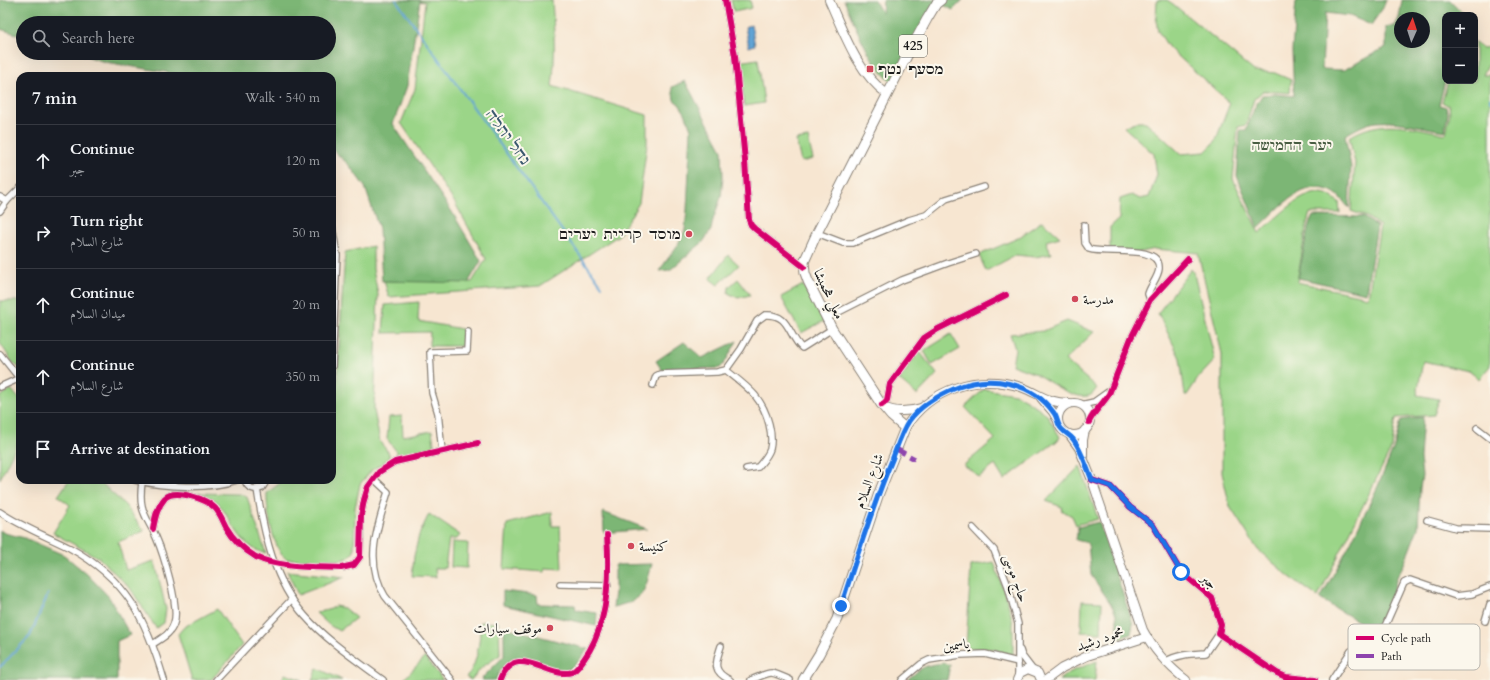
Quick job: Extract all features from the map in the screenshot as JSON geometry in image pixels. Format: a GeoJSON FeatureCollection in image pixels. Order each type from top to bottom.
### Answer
{"type":"FeatureCollection","features":[{"type":"Feature","properties":{"kind":"main road"},"geometry":{"type":"LineString","coordinates":[[829,0],[861,66],[873,82],[887,94]]}},
{"type":"Feature","properties":{"kind":"main road","name":"425"},"geometry":{"type":"LineString","coordinates":[[887,94],[927,19],[936,4],[941,0]]}},
{"type":"Feature","properties":{"kind":"main road","name":"معلي هحميشا"},"geometry":{"type":"LineString","coordinates":[[887,94],[817,233],[804,267],[808,281],[832,329],[883,406],[891,416],[905,428]]}},
{"type":"Feature","properties":{"kind":"main road","name":"شارع السلام"},"geometry":{"type":"LineString","coordinates":[[803,680],[819,654],[837,619],[872,512],[905,428],[910,420],[922,408],[948,391],[964,385],[981,382],[993,381],[1009,384],[1030,390],[1050,401],[1069,403]]}},
{"type":"Feature","properties":{"kind":"main road","name":"شارع السلام"},"geometry":{"type":"LineString","coordinates":[[1036,394],[1053,412],[1057,419]]}},
{"type":"Feature","properties":{"kind":"main road"},"geometry":{"type":"LineString","coordinates":[[1083,459],[1083,440],[1087,426],[1088,411],[1082,405],[1069,403],[1060,409],[1057,419],[1061,428],[1069,434],[1075,442],[1092,480],[1143,630],[1165,662],[1186,680]]}},
{"type":"Feature","properties":{"kind":"main road"},"geometry":{"type":"LineString","coordinates":[[883,406],[889,410],[902,412],[922,408]]}},
{"type":"Feature","properties":{"kind":"main road"},"geometry":{"type":"LineString","coordinates":[[1069,434],[1079,434],[1087,426]]}},
{"type":"Feature","properties":{"kind":"main road","name":"محمود رشيد"},"geometry":{"type":"LineString","coordinates":[[1046,680],[1062,668],[1087,656],[1147,637]]}},
{"type":"Feature","properties":{"kind":"main road","name":"محمود رشيد"},"geometry":{"type":"LineString","coordinates":[[1018,678],[1022,671],[1050,671],[1062,668]]}},
{"type":"Feature","properties":{"kind":"main road"},"geometry":{"type":"LineString","coordinates":[[1034,671],[1040,676],[1041,680]]}},
{"type":"Feature","properties":{"kind":"street"},"geometry":{"type":"LineString","coordinates":[[725,0],[735,56],[745,161],[748,220],[755,229],[804,267]]}},
{"type":"Feature","properties":{"kind":"street"},"geometry":{"type":"LineString","coordinates":[[817,233],[843,243],[853,243],[909,220],[926,215],[946,199],[984,187]]}},
{"type":"Feature","properties":{"kind":"street"},"geometry":{"type":"LineString","coordinates":[[0,211],[16,192]]}},
{"type":"Feature","properties":{"kind":"street"},"geometry":{"type":"LineString","coordinates":[[0,197],[7,201]]}},
{"type":"Feature","properties":{"kind":"street"},"geometry":{"type":"LineString","coordinates":[[1084,224],[1085,243],[1089,249],[1101,251],[1138,252],[1152,256],[1156,259],[1159,267],[1148,294],[1150,300]]}},
{"type":"Feature","properties":{"kind":"street"},"geometry":{"type":"LineString","coordinates":[[336,249],[336,277]]}},
{"type":"Feature","properties":{"kind":"street"},"geometry":{"type":"LineString","coordinates":[[827,318],[902,280],[976,254]]}},
{"type":"Feature","properties":{"kind":"street"},"geometry":{"type":"LineString","coordinates":[[1087,426],[1095,411],[1105,400],[1112,386],[1131,338],[1150,300],[1188,259]]}},
{"type":"Feature","properties":{"kind":"street"},"geometry":{"type":"LineString","coordinates":[[883,406],[887,400],[890,384],[924,338],[938,329],[1006,295]]}},
{"type":"Feature","properties":{"kind":"street"},"geometry":{"type":"LineString","coordinates":[[653,385],[656,376],[660,374],[717,372],[726,370],[741,349],[757,321],[765,315],[777,316],[783,320],[802,348],[832,329]]}},
{"type":"Feature","properties":{"kind":"street"},"geometry":{"type":"LineString","coordinates":[[442,451],[438,413],[432,393],[430,352],[467,351],[468,332]]}},
{"type":"Feature","properties":{"kind":"street"},"geometry":{"type":"LineString","coordinates":[[0,354],[16,374]]}},
{"type":"Feature","properties":{"kind":"street"},"geometry":{"type":"LineString","coordinates":[[726,370],[753,392],[761,402],[767,415],[770,429],[772,440],[770,450],[766,457],[758,467],[746,469]]}},
{"type":"Feature","properties":{"kind":"street"},"geometry":{"type":"LineString","coordinates":[[0,387],[16,381]]}},
{"type":"Feature","properties":{"kind":"street"},"geometry":{"type":"LineString","coordinates":[[1082,405],[1094,402],[1108,392],[1112,386]]}},
{"type":"Feature","properties":{"kind":"street"},"geometry":{"type":"LineString","coordinates":[[1477,428],[1490,438]]}},
{"type":"Feature","properties":{"kind":"street"},"geometry":{"type":"LineString","coordinates":[[153,529],[156,512],[166,497],[174,495],[188,495],[201,499],[216,508],[227,528],[245,550],[257,557],[275,564],[341,568],[348,567],[356,563],[360,555],[362,516],[364,500],[368,487],[384,469],[395,462],[478,443]]}},
{"type":"Feature","properties":{"kind":"street"},"geometry":{"type":"LineString","coordinates":[[374,479],[388,492],[375,539],[374,571],[379,587],[452,680]]}},
{"type":"Feature","properties":{"kind":"street","name":"جبر"},"geometry":{"type":"LineString","coordinates":[[1092,480],[1110,486],[1130,507],[1153,525],[1181,572],[1212,598],[1216,605],[1221,625],[1219,634]]}},
{"type":"Feature","properties":{"kind":"street"},"geometry":{"type":"LineString","coordinates":[[142,484],[142,505],[157,538],[172,589],[176,613],[175,622],[168,634],[153,644]]}},
{"type":"Feature","properties":{"kind":"street"},"geometry":{"type":"LineString","coordinates":[[159,484],[190,486],[217,484]]}},
{"type":"Feature","properties":{"kind":"street"},"geometry":{"type":"LineString","coordinates":[[247,484],[249,487],[257,489],[265,484]]}},
{"type":"Feature","properties":{"kind":"street"},"geometry":{"type":"LineString","coordinates":[[257,489],[263,525],[275,564],[292,599],[304,615],[317,628],[383,680]]}},
{"type":"Feature","properties":{"kind":"street"},"geometry":{"type":"LineString","coordinates":[[0,512],[15,522],[71,549],[90,561],[108,575],[123,590],[142,618],[153,644],[164,680]]}},
{"type":"Feature","properties":{"kind":"street"},"geometry":{"type":"LineString","coordinates":[[1427,520],[1456,528],[1490,529]]}},
{"type":"Feature","properties":{"kind":"street","name":"حاج موسى"},"geometry":{"type":"LineString","coordinates":[[973,528],[994,550],[1000,563],[1017,617],[1018,678]]}},
{"type":"Feature","properties":{"kind":"street"},"geometry":{"type":"LineString","coordinates":[[500,680],[503,673],[512,665],[523,662],[556,674],[562,675],[572,672],[589,652],[597,637],[608,585],[609,562],[607,535]]}},
{"type":"Feature","properties":{"kind":"street"},"geometry":{"type":"LineString","coordinates":[[1386,624],[1404,583],[1410,580],[1456,596],[1472,594],[1490,587]]}},
{"type":"Feature","properties":{"kind":"street"},"geometry":{"type":"LineString","coordinates":[[560,584],[608,585]]}},
{"type":"Feature","properties":{"kind":"street"},"geometry":{"type":"LineString","coordinates":[[216,680],[292,599]]}},
{"type":"Feature","properties":{"kind":"street"},"geometry":{"type":"LineString","coordinates":[[1484,621],[1490,604]]}},
{"type":"Feature","properties":{"kind":"street"},"geometry":{"type":"LineString","coordinates":[[1165,662],[1188,654],[1206,653],[1219,634],[1277,673],[1286,677],[1315,680]]}},
{"type":"Feature","properties":{"kind":"street","name":"حاج موسى"},"geometry":{"type":"LineString","coordinates":[[1018,643],[1022,656],[1034,671]]}},
{"type":"Feature","properties":{"kind":"street"},"geometry":{"type":"LineString","coordinates":[[721,646],[716,668],[719,673],[730,680]]}},
{"type":"Feature","properties":{"kind":"street","name":"ياسمين"},"geometry":{"type":"LineString","coordinates":[[902,680],[920,664],[929,660],[960,655],[985,654],[1018,662]]}},
{"type":"Feature","properties":{"kind":"street"},"geometry":{"type":"LineString","coordinates":[[1332,680],[1348,656]]}},
{"type":"Feature","properties":{"kind":"street"},"geometry":{"type":"LineString","coordinates":[[751,680],[768,672],[790,680]]}},
{"type":"Feature","properties":{"kind":"green space"},"geometry":{"type":"Polygon","coordinates":[[[0,0],[420,0],[407,86],[393,124],[452,212],[481,261],[468,283],[382,281],[379,229],[365,187],[349,165],[336,153],[336,72],[165,72],[99,60],[336,60],[336,16],[16,16],[16,34],[0,29],[0,0]]]}},
{"type":"Feature","properties":{"kind":"green space"},"geometry":{"type":"Polygon","coordinates":[[[406,0],[552,0],[554,54],[552,86],[647,115],[647,144],[639,203],[619,235],[540,286],[389,297],[384,281],[472,282],[486,259],[455,203],[401,123],[415,89],[425,2],[406,0]]]}},
{"type":"Feature","properties":{"kind":"green space"},"geometry":{"type":"Polygon","coordinates":[[[731,0],[750,0],[752,8],[734,12],[731,0]]]}},
{"type":"Feature","properties":{"kind":"green space"},"geometry":{"type":"Polygon","coordinates":[[[844,0],[874,0],[882,13],[883,0],[963,0],[953,10],[938,2],[896,83],[888,79],[873,60],[859,34],[844,0]]]}},
{"type":"Feature","properties":{"kind":"green space"},"geometry":{"type":"Polygon","coordinates":[[[1157,0],[1167,0],[1254,71],[1275,73],[1291,80],[1290,93],[1263,91],[1254,99],[1246,125],[1238,127],[1233,179],[1259,233],[1290,206],[1308,195],[1317,193],[1326,194],[1339,202],[1340,213],[1310,213],[1297,282],[1368,297],[1380,226],[1367,217],[1351,211],[1355,163],[1349,137],[1373,127],[1385,125],[1397,125],[1446,134],[1450,113],[1449,106],[1442,102],[1447,84],[1478,84],[1478,44],[1483,48],[1490,47],[1490,60],[1483,75],[1490,75],[1490,366],[1479,379],[1469,371],[1423,361],[1417,395],[1439,399],[1434,415],[1396,418],[1392,447],[1318,597],[1290,577],[1258,550],[1230,507],[1222,473],[1222,354],[1198,253],[1155,249],[1137,253],[1110,253],[1110,227],[1119,219],[1120,199],[1132,195],[1140,199],[1149,197],[1157,175],[1154,154],[1124,127],[1135,122],[1146,122],[1181,154],[1205,152],[1215,142],[1230,103],[1169,48],[1158,31],[1156,20],[1157,0]]]}},
{"type":"Feature","properties":{"kind":"green space","name":"יער החמישה"},"geometry":{"type":"Polygon","coordinates":[[[1296,0],[1386,0],[1383,8],[1371,25],[1350,16],[1325,13],[1322,69],[1344,70],[1386,47],[1386,27],[1394,26],[1394,48],[1430,48],[1430,12],[1400,12],[1402,0],[1450,0],[1462,12],[1442,12],[1442,84],[1444,84],[1439,105],[1446,107],[1448,113],[1445,131],[1402,123],[1385,122],[1364,125],[1356,129],[1345,135],[1351,167],[1349,208],[1340,197],[1331,191],[1318,188],[1308,189],[1289,199],[1258,228],[1237,176],[1240,130],[1246,130],[1254,109],[1262,95],[1274,94],[1294,96],[1292,51],[1296,0]]]}},
{"type":"Feature","properties":{"kind":"green space"},"geometry":{"type":"Polygon","coordinates":[[[758,59],[764,103],[744,106],[738,62],[758,59]]]}},
{"type":"Feature","properties":{"kind":"green space"},"geometry":{"type":"Polygon","coordinates":[[[685,81],[722,150],[723,177],[721,197],[711,230],[703,242],[670,270],[659,271],[677,246],[685,230],[691,129],[685,113],[679,104],[674,100],[672,87],[685,81]]]}},
{"type":"Feature","properties":{"kind":"green space"},"geometry":{"type":"Polygon","coordinates":[[[808,138],[813,159],[801,162],[796,140],[808,138]]]}},
{"type":"Feature","properties":{"kind":"green space"},"geometry":{"type":"Polygon","coordinates":[[[1313,216],[1363,217],[1377,226],[1366,293],[1298,278],[1309,224],[1313,216]]]}},
{"type":"Feature","properties":{"kind":"green space"},"geometry":{"type":"Polygon","coordinates":[[[1042,221],[1060,237],[1046,241],[1051,254],[1035,257],[1016,255],[986,271],[979,255],[1018,238],[1042,221]]]}},
{"type":"Feature","properties":{"kind":"green space"},"geometry":{"type":"Polygon","coordinates":[[[373,246],[373,269],[378,294],[374,410],[380,442],[389,453],[389,459],[372,470],[360,484],[355,508],[354,552],[348,558],[337,561],[287,559],[281,554],[274,539],[269,515],[267,493],[279,484],[336,484],[336,394],[345,252],[373,246]]]}},
{"type":"Feature","properties":{"kind":"green space"},"geometry":{"type":"Polygon","coordinates":[[[728,255],[739,265],[718,285],[710,279],[728,255]]]}},
{"type":"Feature","properties":{"kind":"green space"},"geometry":{"type":"Polygon","coordinates":[[[1191,269],[1194,274],[1215,360],[1199,377],[1187,395],[1185,395],[1180,358],[1158,313],[1191,269]]]}},
{"type":"Feature","properties":{"kind":"green space"},"geometry":{"type":"Polygon","coordinates":[[[738,279],[750,295],[738,298],[728,293],[729,287],[738,279]]]}},
{"type":"Feature","properties":{"kind":"green space"},"geometry":{"type":"Polygon","coordinates":[[[803,285],[824,321],[801,333],[781,297],[803,285]]]}},
{"type":"Feature","properties":{"kind":"green space"},"geometry":{"type":"Polygon","coordinates":[[[0,301],[16,301],[16,365],[0,343],[0,301]]]}},
{"type":"Feature","properties":{"kind":"green space"},"geometry":{"type":"Polygon","coordinates":[[[419,302],[418,321],[462,329],[464,346],[429,346],[430,332],[383,333],[385,305],[419,302]]]}},
{"type":"Feature","properties":{"kind":"green space"},"geometry":{"type":"Polygon","coordinates":[[[1067,321],[1094,332],[1065,360],[1097,388],[1091,395],[1078,396],[1070,393],[1055,386],[1036,374],[1012,365],[1015,349],[1010,334],[1043,331],[1067,321]]]}},
{"type":"Feature","properties":{"kind":"green space"},"geometry":{"type":"Polygon","coordinates":[[[951,334],[960,349],[932,365],[924,351],[951,334]]]}},
{"type":"Feature","properties":{"kind":"green space"},"geometry":{"type":"Polygon","coordinates":[[[737,341],[724,364],[720,368],[662,370],[656,361],[684,342],[702,358],[737,341]]]}},
{"type":"Feature","properties":{"kind":"green space"},"geometry":{"type":"Polygon","coordinates":[[[919,351],[937,374],[917,395],[899,380],[919,351]]]}},
{"type":"Feature","properties":{"kind":"green space"},"geometry":{"type":"Polygon","coordinates":[[[11,389],[16,395],[16,446],[0,479],[0,397],[11,389]]]}},
{"type":"Feature","properties":{"kind":"green space"},"geometry":{"type":"Polygon","coordinates":[[[984,389],[1015,394],[1028,401],[1047,415],[1060,437],[1057,441],[1004,480],[995,465],[979,477],[964,465],[995,439],[965,407],[984,389]]]}},
{"type":"Feature","properties":{"kind":"green space"},"geometry":{"type":"Polygon","coordinates":[[[402,416],[403,436],[432,431],[435,450],[397,457],[397,452],[387,439],[389,417],[402,416]]]}},
{"type":"Feature","properties":{"kind":"green space"},"geometry":{"type":"Polygon","coordinates":[[[1423,417],[1420,458],[1422,476],[1418,528],[1404,564],[1397,577],[1391,598],[1378,624],[1363,624],[1320,599],[1351,542],[1378,486],[1394,447],[1401,420],[1423,417]]]}},
{"type":"Feature","properties":{"kind":"green space"},"geometry":{"type":"Polygon","coordinates":[[[1080,466],[1098,519],[1076,525],[1072,516],[1061,510],[1062,507],[1046,501],[1080,466]]]}},
{"type":"Feature","properties":{"kind":"green space"},"geometry":{"type":"Polygon","coordinates":[[[66,484],[102,484],[125,505],[144,531],[118,542],[126,570],[154,561],[166,609],[164,623],[156,628],[130,588],[99,558],[53,533],[70,505],[58,496],[66,484]]]}},
{"type":"Feature","properties":{"kind":"green space"},"geometry":{"type":"Polygon","coordinates":[[[198,493],[240,494],[247,497],[266,553],[257,550],[243,540],[216,501],[198,493]]]}},
{"type":"Feature","properties":{"kind":"green space"},"geometry":{"type":"Polygon","coordinates":[[[552,512],[552,526],[560,526],[562,569],[545,568],[545,572],[504,569],[507,524],[552,512]]]}},
{"type":"Feature","properties":{"kind":"green space"},"geometry":{"type":"Polygon","coordinates":[[[603,512],[647,529],[604,533],[603,512]]]}},
{"type":"Feature","properties":{"kind":"green space"},"geometry":{"type":"Polygon","coordinates":[[[429,514],[460,535],[457,539],[449,539],[445,568],[435,568],[436,577],[412,576],[414,556],[419,535],[429,514]]]}},
{"type":"Feature","properties":{"kind":"green space"},"geometry":{"type":"Polygon","coordinates":[[[1099,522],[1133,624],[1131,634],[1119,638],[1116,614],[1091,575],[1088,543],[1076,540],[1078,527],[1099,522]]]}},
{"type":"Feature","properties":{"kind":"green space"},"geometry":{"type":"Polygon","coordinates":[[[0,530],[4,533],[25,538],[64,555],[87,574],[109,597],[130,635],[117,641],[117,680],[0,680],[0,530]]]}},
{"type":"Feature","properties":{"kind":"green space"},"geometry":{"type":"Polygon","coordinates":[[[452,542],[468,543],[467,568],[451,567],[452,542]]]}},
{"type":"Feature","properties":{"kind":"green space"},"geometry":{"type":"Polygon","coordinates":[[[994,562],[1010,610],[1013,624],[1013,655],[993,649],[966,648],[971,566],[994,562]]]}},
{"type":"Feature","properties":{"kind":"green space"},"geometry":{"type":"Polygon","coordinates":[[[652,564],[647,582],[641,594],[631,602],[613,607],[615,592],[615,565],[652,564]]]}},
{"type":"Feature","properties":{"kind":"green space"},"geometry":{"type":"Polygon","coordinates":[[[287,571],[345,577],[298,595],[287,571]]]}},
{"type":"Feature","properties":{"kind":"green space"},"geometry":{"type":"Polygon","coordinates":[[[503,591],[537,595],[538,604],[575,605],[576,610],[597,613],[596,626],[503,605],[503,591]]]}},
{"type":"Feature","properties":{"kind":"green space"},"geometry":{"type":"Polygon","coordinates":[[[1082,601],[1102,602],[1101,633],[1081,632],[1082,601]]]}},
{"type":"Feature","properties":{"kind":"green space"},"geometry":{"type":"Polygon","coordinates":[[[335,606],[344,608],[356,618],[339,631],[329,625],[316,613],[331,609],[335,606]]]}},
{"type":"Feature","properties":{"kind":"green space"},"geometry":{"type":"Polygon","coordinates":[[[217,609],[242,645],[211,680],[192,680],[178,634],[184,627],[217,609]]]}},
{"type":"Feature","properties":{"kind":"green space"},"geometry":{"type":"Polygon","coordinates":[[[481,622],[499,623],[500,655],[482,667],[471,680],[466,677],[476,659],[481,622]]]}},
{"type":"Feature","properties":{"kind":"green space"},"geometry":{"type":"Polygon","coordinates":[[[504,627],[588,649],[572,667],[566,670],[552,668],[525,657],[510,661],[503,667],[496,680],[482,680],[483,677],[504,656],[504,627]]]}},
{"type":"Feature","properties":{"kind":"green space"},"geometry":{"type":"Polygon","coordinates":[[[425,657],[443,680],[403,680],[425,657]]]}},
{"type":"Feature","properties":{"kind":"green space"},"geometry":{"type":"Polygon","coordinates":[[[1097,661],[1095,680],[1059,680],[1068,673],[1097,661]]]}},
{"type":"Feature","properties":{"kind":"green space"},"geometry":{"type":"Polygon","coordinates":[[[944,663],[950,665],[947,680],[907,680],[924,667],[944,663]]]}},
{"type":"Feature","properties":{"kind":"green space"},"geometry":{"type":"Polygon","coordinates":[[[317,668],[342,680],[312,680],[317,668]]]}},
{"type":"Feature","properties":{"kind":"green space"},"geometry":{"type":"Polygon","coordinates":[[[285,674],[303,680],[281,680],[285,674]]]}},
{"type":"Feature","properties":{"kind":"water"},"geometry":{"type":"Polygon","coordinates":[[[751,25],[755,45],[749,47],[745,27],[751,25]]]}},
{"type":"Feature","properties":{"kind":"waterway","name":"נחל יתלה"},"geometry":{"type":"LineString","coordinates":[[396,0],[602,286]]}},
{"type":"Feature","properties":{"kind":"waterway"},"geometry":{"type":"LineString","coordinates":[[0,667],[30,636],[48,594]]}},
{"type":"Feature","properties":{"kind":"marked path"},"geometry":{"type":"LineString","coordinates":[[896,449],[915,459]]}},
{"type":"Feature","properties":{"kind":"cycle path"},"geometry":{"type":"LineString","coordinates":[[725,0],[735,56],[749,220],[755,229],[804,267]]}},
{"type":"Feature","properties":{"kind":"cycle path"},"geometry":{"type":"LineString","coordinates":[[1089,422],[1093,414],[1109,394],[1131,338],[1150,300],[1188,259]]}},
{"type":"Feature","properties":{"kind":"cycle path"},"geometry":{"type":"LineString","coordinates":[[882,405],[887,400],[890,384],[924,338],[938,329],[1006,295]]}},
{"type":"Feature","properties":{"kind":"cycle path"},"geometry":{"type":"LineString","coordinates":[[153,529],[158,509],[162,501],[170,495],[183,494],[205,501],[215,508],[235,540],[247,551],[265,561],[286,565],[341,568],[354,565],[360,557],[361,516],[364,500],[368,487],[379,472],[395,462],[478,443]]}},
{"type":"Feature","properties":{"kind":"cycle path"},"geometry":{"type":"LineString","coordinates":[[1092,480],[1110,486],[1130,507],[1153,525],[1181,572],[1212,598],[1221,625],[1219,634],[1277,673],[1286,677],[1315,680]]}},
{"type":"Feature","properties":{"kind":"cycle path"},"geometry":{"type":"LineString","coordinates":[[500,680],[506,668],[514,663],[523,662],[533,664],[563,673],[576,670],[592,646],[599,631],[603,615],[608,583],[607,535]]}},
{"type":"Feature","properties":{"kind":"place","name":"מסעף נטף"},"geometry":{"type":"Point","coordinates":[870,69]}},
{"type":"Feature","properties":{"kind":"place","name":"מוסד קריית יערים"},"geometry":{"type":"Point","coordinates":[689,234]}},
{"type":"Feature","properties":{"kind":"place","name":"مدرسة"},"geometry":{"type":"Point","coordinates":[1075,299]}},
{"type":"Feature","properties":{"kind":"place","name":"كنيسة"},"geometry":{"type":"Point","coordinates":[631,546]}},
{"type":"Feature","properties":{"kind":"place","name":"موقف سيارات"},"geometry":{"type":"Point","coordinates":[550,628]}},
{"type":"Feature","properties":{"kind":"route"},"geometry":{"type":"LineString","coordinates":[[841,606],[888,468],[905,428],[910,420],[926,405],[948,391],[981,382],[993,381],[1004,383],[1030,390],[1036,394],[1053,412],[1058,424],[1064,432],[1069,434],[1079,448],[1092,480],[1110,486],[1130,507],[1153,525],[1181,572]]}}]}
